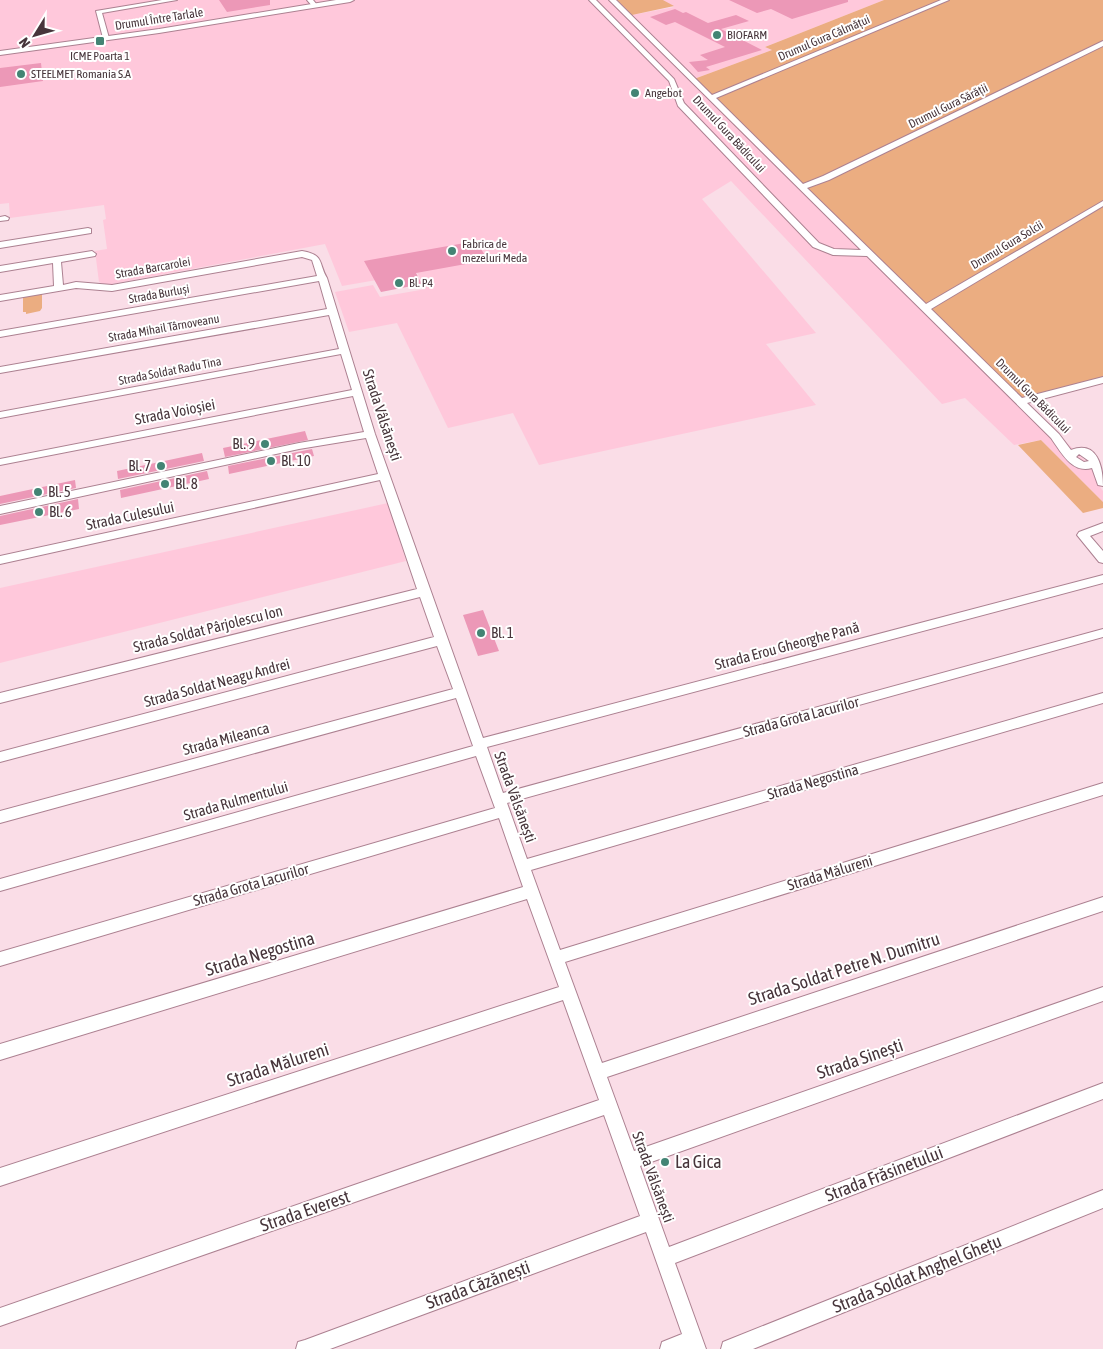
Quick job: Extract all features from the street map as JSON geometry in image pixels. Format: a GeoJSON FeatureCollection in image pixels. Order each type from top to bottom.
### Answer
{"type":"FeatureCollection","features":[{"type":"Feature","properties":{"kind":"main road","name":"Drumul Între Tarlale"},"geometry":{"type":"LineString","coordinates":[[0,52],[106,38],[312,3],[350,0]]}},
{"type":"Feature","properties":{"kind":"street"},"geometry":{"type":"LineString","coordinates":[[106,38],[98,12],[174,0]]}},
{"type":"Feature","properties":{"kind":"street","name":"Drumul Gura Bădicului"},"geometry":{"type":"LineString","coordinates":[[592,0],[672,80],[681,104],[816,245],[833,252],[867,253]]}},
{"type":"Feature","properties":{"kind":"street","name":"Drumul Gura Bădicului"},"geometry":{"type":"LineString","coordinates":[[612,0],[1055,436],[1074,462],[1080,465]]}},
{"type":"Feature","properties":{"kind":"street","name":"Drumul Gura Călmățui"},"geometry":{"type":"LineString","coordinates":[[711,98],[946,0]]}},
{"type":"Feature","properties":{"kind":"street","name":"Drumul Gura Sărății"},"geometry":{"type":"LineString","coordinates":[[801,188],[835,174],[1103,43]]}},
{"type":"Feature","properties":{"kind":"street"},"geometry":{"type":"LineString","coordinates":[[676,92],[702,89]]}},
{"type":"Feature","properties":{"kind":"street","name":"Drumul Gura Solcii"},"geometry":{"type":"LineString","coordinates":[[925,309],[1103,203]]}},
{"type":"Feature","properties":{"kind":"street"},"geometry":{"type":"LineString","coordinates":[[0,245],[88,231]]}},
{"type":"Feature","properties":{"kind":"street"},"geometry":{"type":"LineString","coordinates":[[0,269],[92,254]]}},
{"type":"Feature","properties":{"kind":"street","name":"Strada Barcarolei"},"geometry":{"type":"LineString","coordinates":[[0,298],[83,285],[112,288],[297,255],[309,255]]}},
{"type":"Feature","properties":{"kind":"street","name":"Strada Vâlsănești"},"geometry":{"type":"LineString","coordinates":[[309,255],[317,262],[323,278],[370,434],[424,592],[696,1344]]}},
{"type":"Feature","properties":{"kind":"street"},"geometry":{"type":"LineString","coordinates":[[57,260],[59,288]]}},
{"type":"Feature","properties":{"kind":"street","name":"Strada Burluși"},"geometry":{"type":"LineString","coordinates":[[0,334],[323,278]]}},
{"type":"Feature","properties":{"kind":"street","name":"Strada Mihail Târnoveanu"},"geometry":{"type":"LineString","coordinates":[[0,370],[333,311]]}},
{"type":"Feature","properties":{"kind":"street","name":"Strada Soldat Radu Tina"},"geometry":{"type":"LineString","coordinates":[[0,415],[344,351]]}},
{"type":"Feature","properties":{"kind":"street"},"geometry":{"type":"LineString","coordinates":[[1020,402],[1103,380]]}},
{"type":"Feature","properties":{"kind":"street","name":"Strada Voioșiei"},"geometry":{"type":"LineString","coordinates":[[0,462],[357,392]]}},
{"type":"Feature","properties":{"kind":"street"},"geometry":{"type":"LineString","coordinates":[[0,510],[299,446],[370,434]]}},
{"type":"Feature","properties":{"kind":"street"},"geometry":{"type":"LineString","coordinates":[[1055,436],[1089,456],[1102,483]]}},
{"type":"Feature","properties":{"kind":"street"},"geometry":{"type":"LineString","coordinates":[[1071,456],[1076,452],[1089,456],[1103,450]]}},
{"type":"Feature","properties":{"kind":"street"},"geometry":{"type":"LineString","coordinates":[[1080,465],[1089,466],[1089,456]]}},
{"type":"Feature","properties":{"kind":"street"},"geometry":{"type":"LineString","coordinates":[[1080,465],[1102,483]]}},
{"type":"Feature","properties":{"kind":"street","name":"Strada Culesului"},"geometry":{"type":"LineString","coordinates":[[0,560],[384,476]]}},
{"type":"Feature","properties":{"kind":"street"},"geometry":{"type":"LineString","coordinates":[[1103,527],[1083,535],[1103,559]]}},
{"type":"Feature","properties":{"kind":"street","name":"Strada Erou Gheorghe Pană"},"geometry":{"type":"LineString","coordinates":[[480,747],[1103,579]]}},
{"type":"Feature","properties":{"kind":"street","name":"Strada Soldat Pârjolescu Ion"},"geometry":{"type":"LineString","coordinates":[[0,698],[424,592]]}},
{"type":"Feature","properties":{"kind":"street","name":"Strada Grota Lacurilor"},"geometry":{"type":"LineString","coordinates":[[0,959],[501,806],[1103,633]]}},
{"type":"Feature","properties":{"kind":"street","name":"Strada Soldat Neagu Andrei"},"geometry":{"type":"LineString","coordinates":[[0,758],[442,640]]}},
{"type":"Feature","properties":{"kind":"street","name":"Strada Mileanca"},"geometry":{"type":"LineString","coordinates":[[0,817],[461,692]]}},
{"type":"Feature","properties":{"kind":"street","name":"Strada Negostina"},"geometry":{"type":"LineString","coordinates":[[523,866],[1103,698]]}},
{"type":"Feature","properties":{"kind":"street","name":"Strada Rulmentului"},"geometry":{"type":"LineString","coordinates":[[0,885],[480,747]]}},
{"type":"Feature","properties":{"kind":"street","name":"Strada Mălureni"},"geometry":{"type":"LineString","coordinates":[[556,958],[1103,789]]}},
{"type":"Feature","properties":{"kind":"street","name":"Strada Negostina"},"geometry":{"type":"LineString","coordinates":[[0,1052],[532,891]]}},
{"type":"Feature","properties":{"kind":"street","name":"Strada Soldat Petre N. Dumitru"},"geometry":{"type":"LineString","coordinates":[[598,1072],[1103,904]]}},
{"type":"Feature","properties":{"kind":"street","name":"Strada Mălureni"},"geometry":{"type":"LineString","coordinates":[[0,1177],[568,991]]}},
{"type":"Feature","properties":{"kind":"street","name":"Strada Sinești"},"geometry":{"type":"LineString","coordinates":[[630,1161],[1103,994]]}},
{"type":"Feature","properties":{"kind":"street","name":"Strada Frăsinetului"},"geometry":{"type":"LineString","coordinates":[[665,1258],[1103,1091]]}},
{"type":"Feature","properties":{"kind":"street","name":"Strada Everest"},"geometry":{"type":"LineString","coordinates":[[0,1317],[610,1105]]}},
{"type":"Feature","properties":{"kind":"street","name":"Strada Soldat Anghel Ghețu"},"geometry":{"type":"LineString","coordinates":[[730,1349],[1103,1199]]}},
{"type":"Feature","properties":{"kind":"street","name":"Strada Căzănești"},"geometry":{"type":"LineString","coordinates":[[305,1349],[652,1221]]}},
{"type":"Feature","properties":{"kind":"street"},"geometry":{"type":"LineString","coordinates":[[669,1349],[696,1344]]}},
{"type":"Feature","properties":{"kind":"shaded area"},"geometry":{"type":"Polygon","coordinates":[[[0,0],[617,0],[632,15],[674,7],[663,0],[884,0],[765,47],[772,50],[694,79],[1103,478],[1103,485],[1100,487],[1103,491],[1103,502],[1041,440],[1014,445],[965,398],[942,404],[731,181],[702,199],[816,333],[766,344],[816,405],[539,465],[513,413],[448,428],[397,323],[349,332],[335,292],[373,285],[380,297],[426,289],[417,273],[342,286],[325,244],[106,285],[99,282],[95,251],[107,249],[103,220],[106,219],[104,205],[10,218],[9,203],[0,204],[0,0]]]}},
{"type":"Feature","properties":{"kind":"shaded area"},"geometry":{"type":"Polygon","coordinates":[[[617,0],[663,0],[674,6],[632,15],[617,0]]]}},
{"type":"Feature","properties":{"kind":"shaded area"},"geometry":{"type":"Polygon","coordinates":[[[884,0],[1103,0],[1103,377],[1022,398],[694,79],[772,50],[765,47],[884,0]]]}},
{"type":"Feature","properties":{"kind":"shaded area"},"geometry":{"type":"Polygon","coordinates":[[[42,293],[42,308],[40,311],[26,314],[26,312],[23,312],[23,297],[42,293]]]}},
{"type":"Feature","properties":{"kind":"shaded area"},"geometry":{"type":"Polygon","coordinates":[[[1041,440],[1103,502],[1103,508],[1083,513],[1018,445],[1041,440]]]}},
{"type":"Feature","properties":{"kind":"shaded area"},"geometry":{"type":"Polygon","coordinates":[[[388,503],[406,561],[0,663],[0,588],[388,503]]]}},
{"type":"Feature","properties":{"kind":"building"},"geometry":{"type":"Polygon","coordinates":[[[219,0],[270,0],[270,5],[227,12],[219,0]]]}},
{"type":"Feature","properties":{"kind":"building"},"geometry":{"type":"Polygon","coordinates":[[[729,0],[848,0],[848,2],[792,19],[771,9],[757,13],[729,0]]]}},
{"type":"Feature","properties":{"kind":"building","name":"BIOFARM"},"geometry":{"type":"Polygon","coordinates":[[[675,9],[683,13],[686,12],[708,23],[736,15],[749,21],[721,29],[762,50],[706,67],[710,70],[698,72],[689,62],[708,60],[700,55],[725,47],[675,22],[666,25],[650,17],[675,9]]]}},
{"type":"Feature","properties":{"kind":"building","name":"STEELMET Romania S.A"},"geometry":{"type":"Polygon","coordinates":[[[41,63],[43,81],[0,87],[0,68],[41,63]]]}},
{"type":"Feature","properties":{"kind":"building","name":"Fabrica de mezeluri Meda"},"geometry":{"type":"Polygon","coordinates":[[[476,241],[488,260],[416,273],[422,284],[381,292],[364,261],[476,241]]]}},
{"type":"Feature","properties":{"kind":"building","name":"Bl. 9"},"geometry":{"type":"Polygon","coordinates":[[[305,431],[308,440],[225,457],[223,448],[305,431]]]}},
{"type":"Feature","properties":{"kind":"building","name":"Bl. 10"},"geometry":{"type":"Polygon","coordinates":[[[312,449],[314,456],[229,474],[228,466],[312,449]]]}},
{"type":"Feature","properties":{"kind":"building","name":"Bl. 7"},"geometry":{"type":"Polygon","coordinates":[[[202,453],[204,461],[118,479],[117,471],[202,453]]]}},
{"type":"Feature","properties":{"kind":"building","name":"Bl. 8"},"geometry":{"type":"Polygon","coordinates":[[[207,471],[209,479],[121,498],[120,490],[207,471]]]}},
{"type":"Feature","properties":{"kind":"building","name":"Bl. 5"},"geometry":{"type":"Polygon","coordinates":[[[75,480],[76,488],[0,504],[0,496],[75,480]]]}},
{"type":"Feature","properties":{"kind":"building","name":"Bl. 6"},"geometry":{"type":"Polygon","coordinates":[[[78,499],[79,509],[0,525],[0,516],[78,499]]]}},
{"type":"Feature","properties":{"kind":"building","name":"Bl. 1"},"geometry":{"type":"Polygon","coordinates":[[[483,610],[499,651],[478,656],[463,615],[483,610]]]}},
{"type":"Feature","properties":{"kind":"place","name":"BIOFARM"},"geometry":{"type":"Point","coordinates":[717,35]}},
{"type":"Feature","properties":{"kind":"place","name":"ICME Poarta 1"},"geometry":{"type":"Point","coordinates":[100,41]}},
{"type":"Feature","properties":{"kind":"place","name":"STEELMET Romania S.A"},"geometry":{"type":"Point","coordinates":[21,74]}},
{"type":"Feature","properties":{"kind":"place","name":"Angebot"},"geometry":{"type":"Point","coordinates":[635,93]}},
{"type":"Feature","properties":{"kind":"place","name":"Fabrica de mezeluri Meda"},"geometry":{"type":"Point","coordinates":[452,251]}},
{"type":"Feature","properties":{"kind":"place","name":"Bl. P4"},"geometry":{"type":"Point","coordinates":[399,283]}},
{"type":"Feature","properties":{"kind":"place","name":"Bl. 9"},"geometry":{"type":"Point","coordinates":[265,444]}},
{"type":"Feature","properties":{"kind":"place","name":"Bl. 10"},"geometry":{"type":"Point","coordinates":[271,461]}},
{"type":"Feature","properties":{"kind":"place","name":"Bl. 7"},"geometry":{"type":"Point","coordinates":[161,466]}},
{"type":"Feature","properties":{"kind":"place","name":"Bl. 8"},"geometry":{"type":"Point","coordinates":[165,484]}},
{"type":"Feature","properties":{"kind":"place","name":"Bl. 5"},"geometry":{"type":"Point","coordinates":[38,492]}},
{"type":"Feature","properties":{"kind":"place","name":"Bl. 6"},"geometry":{"type":"Point","coordinates":[39,512]}},
{"type":"Feature","properties":{"kind":"place","name":"Bl. 1"},"geometry":{"type":"Point","coordinates":[481,633]}},
{"type":"Feature","properties":{"kind":"place","name":"La Gica"},"geometry":{"type":"Point","coordinates":[665,1162]}}]}
